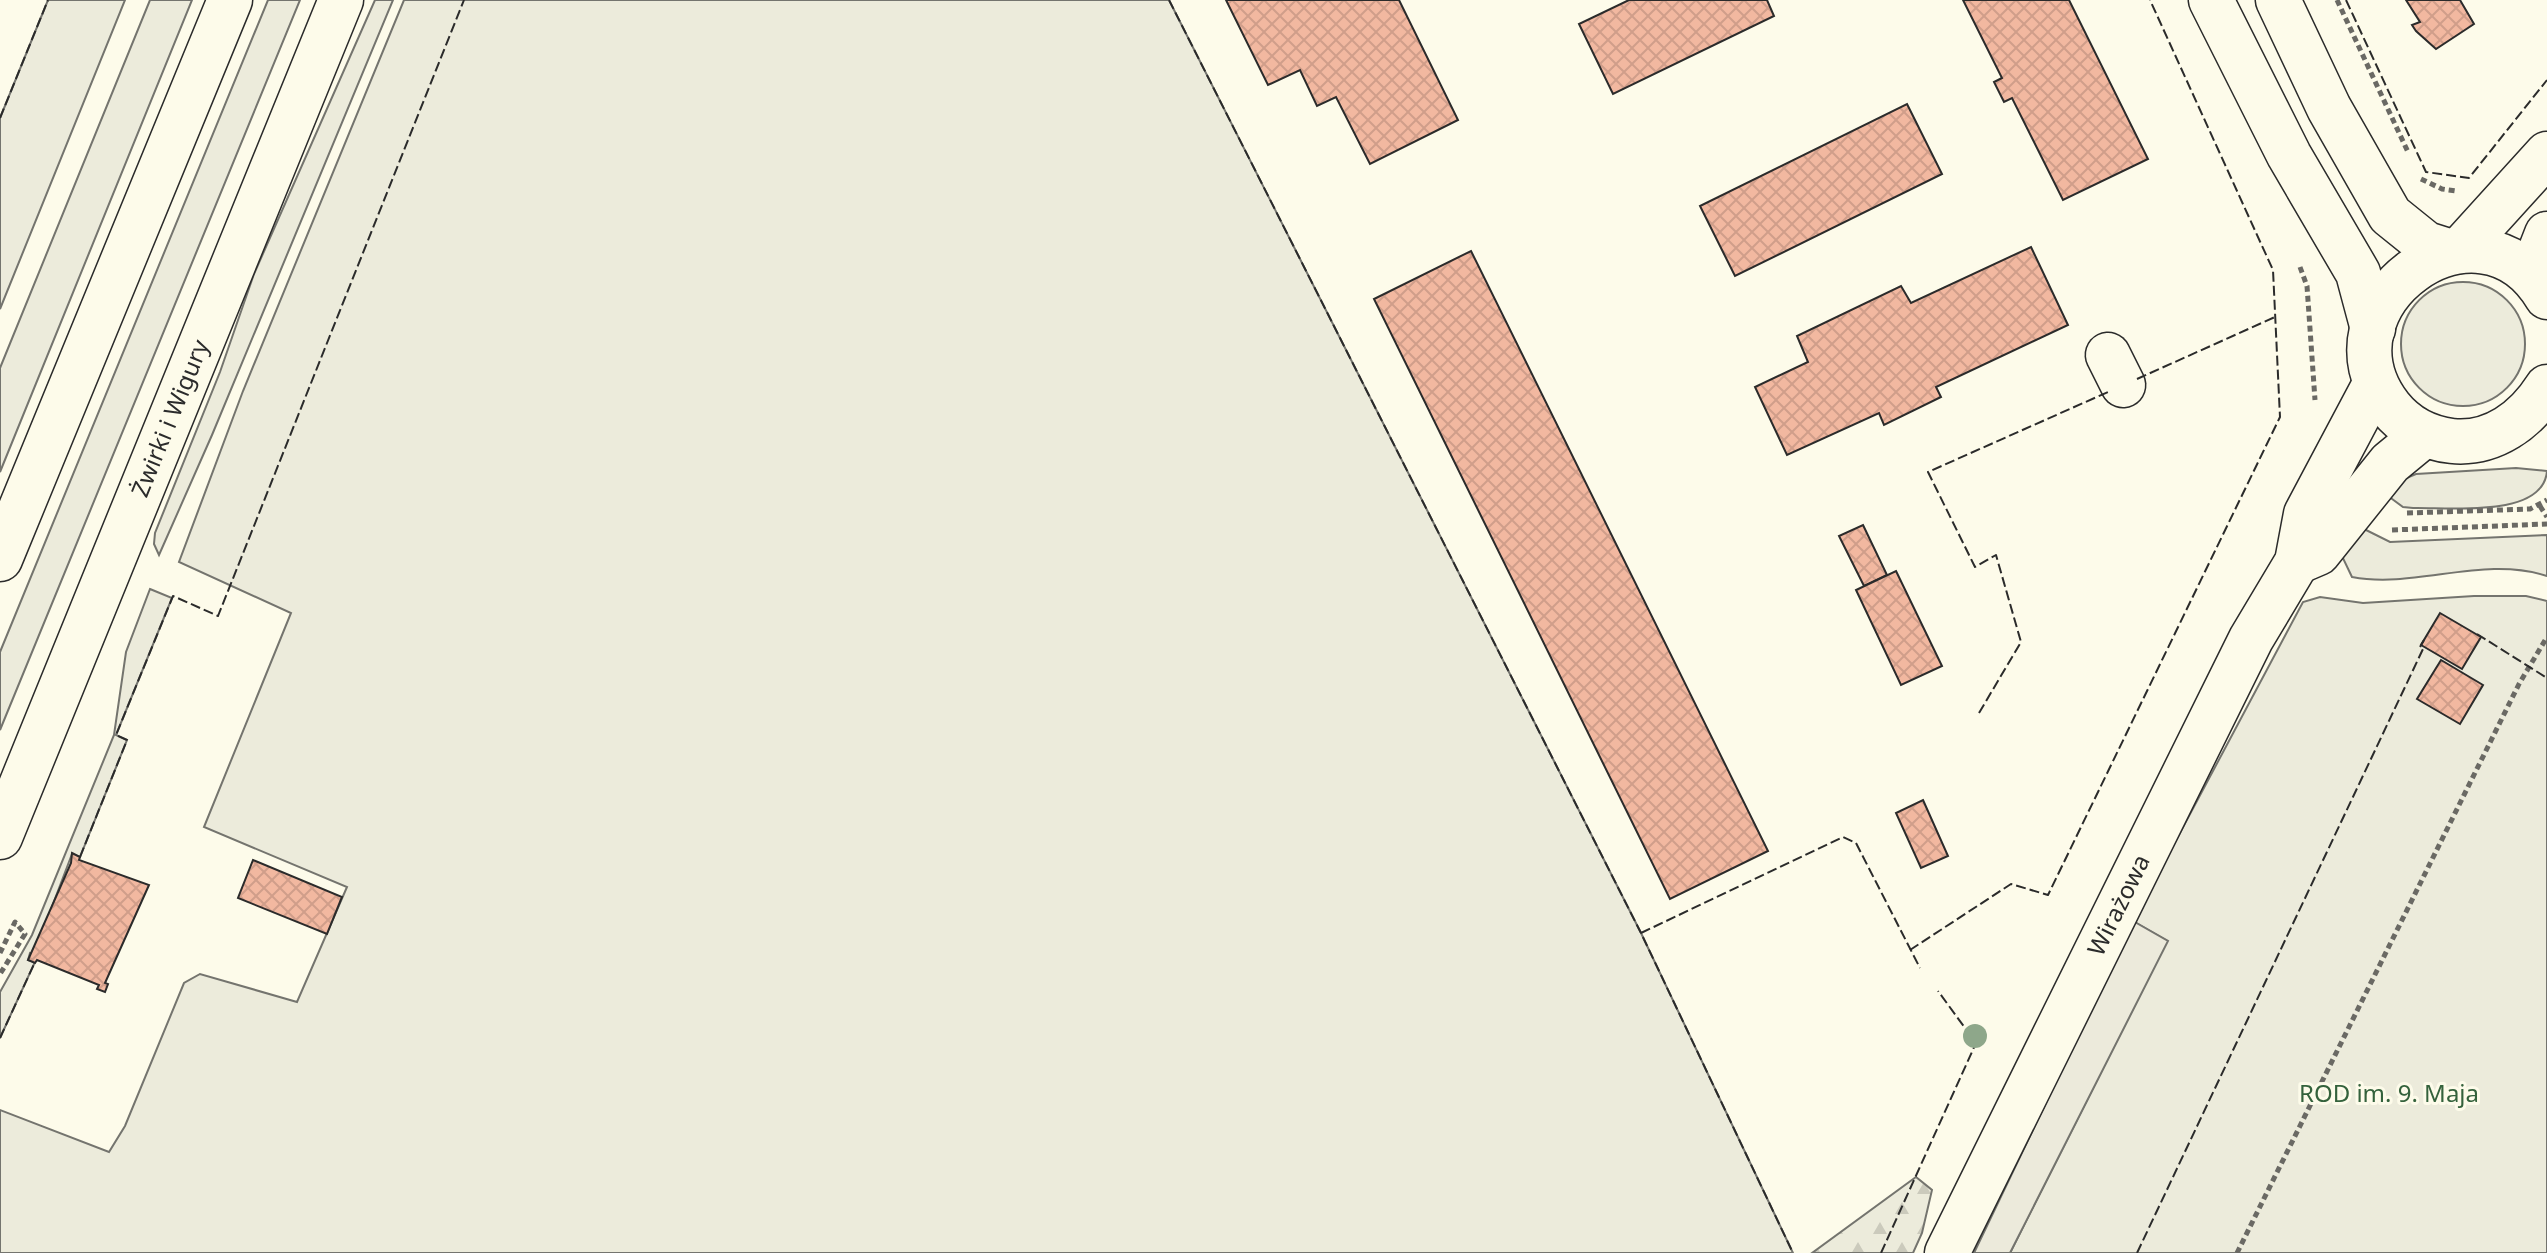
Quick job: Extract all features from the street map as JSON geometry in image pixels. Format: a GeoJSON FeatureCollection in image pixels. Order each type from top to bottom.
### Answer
{"type":"FeatureCollection","features":[{"type":"Feature","properties":{"kind":"street"},"geometry":{"type":"LineString","coordinates":[[0,559],[230,0]]}},
{"type":"Feature","properties":{"kind":"street","name":"Żwirki i Wigury"},"geometry":{"type":"LineString","coordinates":[[0,837],[341,0]]}},
{"type":"Feature","properties":{"kind":"street"},"geometry":{"type":"LineString","coordinates":[[2211,0],[2282,143],[2358,273],[2373,329]]}},
{"type":"Feature","properties":{"kind":"street"},"geometry":{"type":"LineString","coordinates":[[2278,0],[2329,108],[2390,215],[2426,244],[2454,251],[2485,253],[2513,262],[2539,286]]}},
{"type":"Feature","properties":{"kind":"street"},"geometry":{"type":"LineString","coordinates":[[2547,154],[2454,251],[2407,275],[2379,308],[2369,350],[2375,384],[2406,424],[2424,435],[2463,442],[2528,435],[2547,441]]}},
{"type":"Feature","properties":{"kind":"street"},"geometry":{"type":"LineString","coordinates":[[2539,286],[2547,234]]}},
{"type":"Feature","properties":{"kind":"street","name":"Wirażowa"},"geometry":{"type":"LineString","coordinates":[[1947,1253],[2251,639],[2297,562],[2306,514],[2375,384]]}},
{"type":"Feature","properties":{"kind":"street"},"geometry":{"type":"LineString","coordinates":[[2490,437],[2514,424],[2534,406],[2547,387]]}},
{"type":"Feature","properties":{"kind":"street","name":"Wirażowa"},"geometry":{"type":"LineString","coordinates":[[2297,562],[2318,553],[2390,463],[2424,435]]}},
{"type":"Feature","properties":{"kind":"street"},"geometry":{"type":"LineString","coordinates":[[0,807],[67,673]]}},
{"type":"Feature","properties":{"kind":"path"},"geometry":{"type":"LineString","coordinates":[[2337,0],[2420,178],[2442,189],[2467,190]]}},
{"type":"Feature","properties":{"kind":"path"},"geometry":{"type":"LineString","coordinates":[[2297,260],[2307,286],[2316,406]]}},
{"type":"Feature","properties":{"kind":"path"},"geometry":{"type":"LineString","coordinates":[[2401,513],[2530,509],[2547,500]]}},
{"type":"Feature","properties":{"kind":"path"},"geometry":{"type":"LineString","coordinates":[[2540,506],[2547,517]]}},
{"type":"Feature","properties":{"kind":"path"},"geometry":{"type":"LineString","coordinates":[[2386,529],[2547,524]]}},
{"type":"Feature","properties":{"kind":"path"},"geometry":{"type":"LineString","coordinates":[[2237,1253],[2547,637]]}},
{"type":"Feature","properties":{"kind":"path"},"geometry":{"type":"LineString","coordinates":[[0,953],[15,922],[25,934],[0,974]]}},
{"type":"Feature","properties":{"kind":"green space"},"geometry":{"type":"Polygon","coordinates":[[[48,0],[125,0],[0,309],[0,118],[48,0]]]}},
{"type":"Feature","properties":{"kind":"green space"},"geometry":{"type":"Polygon","coordinates":[[[150,0],[192,0],[0,472],[0,368],[150,0]]]}},
{"type":"Feature","properties":{"kind":"green space"},"geometry":{"type":"Polygon","coordinates":[[[268,0],[300,0],[0,730],[0,652],[268,0]]]}},
{"type":"Feature","properties":{"kind":"green space"},"geometry":{"type":"Polygon","coordinates":[[[375,0],[393,0],[159,555],[154,544],[155,533],[220,372],[254,274],[375,0]]]}},
{"type":"Feature","properties":{"kind":"green space"},"geometry":{"type":"Polygon","coordinates":[[[404,0],[1169,0],[1641,933],[1793,1253],[0,1253],[0,1110],[109,1152],[125,1126],[184,983],[200,974],[297,1002],[347,887],[204,827],[291,613],[179,562],[243,391],[404,0]]]}},
{"type":"Feature","properties":{"kind":"green space"},"geometry":{"type":"Polygon","coordinates":[[[2463,282],[2487,287],[2507,300],[2520,320],[2525,344],[2520,368],[2507,388],[2487,401],[2463,406],[2439,401],[2419,388],[2406,368],[2401,344],[2406,320],[2419,300],[2439,287],[2463,282]]]}},
{"type":"Feature","properties":{"kind":"green space"},"geometry":{"type":"Polygon","coordinates":[[[2516,468],[2547,471],[2542,486],[2529,497],[2512,504],[2470,509],[2413,508],[2403,507],[2384,493],[2397,482],[2416,474],[2516,468]]]}},
{"type":"Feature","properties":{"kind":"green space"},"geometry":{"type":"Polygon","coordinates":[[[2360,527],[2390,542],[2547,535],[2547,576],[2499,569],[2400,579],[2352,577],[2340,552],[2360,527]]]}},
{"type":"Feature","properties":{"kind":"green space"},"geometry":{"type":"Polygon","coordinates":[[[150,589],[172,598],[116,735],[127,740],[80,857],[72,854],[34,954],[30,953],[28,960],[35,962],[0,1038],[0,992],[32,935],[114,735],[126,652],[150,589]]]}},
{"type":"Feature","properties":{"kind":"green space","name":"ROD im. 9. Maja"},"geometry":{"type":"Polygon","coordinates":[[[2526,596],[2547,601],[2547,1253],[2010,1253],[2167,941],[2133,921],[2303,602],[2320,597],[2363,603],[2526,596]]]}},
{"type":"Feature","properties":{"kind":"green space"},"geometry":{"type":"Polygon","coordinates":[[[1916,1177],[1932,1190],[1922,1233],[1913,1253],[1812,1253],[1916,1177]]]}},
{"type":"Feature","properties":{"kind":"shaded area"},"geometry":{"type":"Polygon","coordinates":[[[2133,921],[2168,941],[2010,1253],[1974,1253],[2133,921]]]}},
{"type":"Feature","properties":{"kind":"building"},"geometry":{"type":"Polygon","coordinates":[[[1226,0],[1399,0],[1458,120],[1370,164],[1336,97],[1317,106],[1300,70],[1268,85],[1226,0]]]}},
{"type":"Feature","properties":{"kind":"building"},"geometry":{"type":"Polygon","coordinates":[[[1629,0],[1767,0],[1774,16],[1613,94],[1579,24],[1629,0]]]}},
{"type":"Feature","properties":{"kind":"building"},"geometry":{"type":"Polygon","coordinates":[[[1963,0],[2069,0],[2148,159],[2063,200],[2012,98],[2004,102],[1994,82],[2002,78],[1963,0]]]}},
{"type":"Feature","properties":{"kind":"building"},"geometry":{"type":"Polygon","coordinates":[[[2406,0],[2460,0],[2474,24],[2436,49],[2412,25],[2420,22],[2406,0]]]}},
{"type":"Feature","properties":{"kind":"building"},"geometry":{"type":"Polygon","coordinates":[[[1907,104],[1942,174],[1735,276],[1700,206],[1907,104]]]}},
{"type":"Feature","properties":{"kind":"building"},"geometry":{"type":"Polygon","coordinates":[[[2031,247],[2068,325],[1936,387],[1941,397],[1884,425],[1879,413],[1787,455],[1755,387],[1808,362],[1797,336],[1901,286],[1911,303],[2031,247]]]}},
{"type":"Feature","properties":{"kind":"building"},"geometry":{"type":"Polygon","coordinates":[[[1471,251],[1768,851],[1670,899],[1374,299],[1471,251]]]}},
{"type":"Feature","properties":{"kind":"building"},"geometry":{"type":"Polygon","coordinates":[[[1863,525],[1887,575],[1864,586],[1839,536],[1863,525]]]}},
{"type":"Feature","properties":{"kind":"building"},"geometry":{"type":"Polygon","coordinates":[[[1896,571],[1942,666],[1901,685],[1856,590],[1896,571]]]}},
{"type":"Feature","properties":{"kind":"building"},"geometry":{"type":"Polygon","coordinates":[[[2440,613],[2481,637],[2462,669],[2421,645],[2440,613]]]}},
{"type":"Feature","properties":{"kind":"building"},"geometry":{"type":"Polygon","coordinates":[[[2441,660],[2483,685],[2460,724],[2417,699],[2441,660]]]}},
{"type":"Feature","properties":{"kind":"building"},"geometry":{"type":"Polygon","coordinates":[[[1923,800],[1948,856],[1921,868],[1896,813],[1923,800]]]}},
{"type":"Feature","properties":{"kind":"building"},"geometry":{"type":"Polygon","coordinates":[[[72,853],[80,857],[79,860],[149,885],[105,983],[108,984],[105,992],[97,989],[99,985],[37,960],[35,963],[28,960],[71,863],[72,853]]]}},
{"type":"Feature","properties":{"kind":"building"},"geometry":{"type":"Polygon","coordinates":[[[253,860],[342,897],[327,934],[238,898],[253,860]]]}},
{"type":"Feature","properties":{"kind":"fence"},"geometry":{"type":"LineString","coordinates":[[0,118],[48,0]]}},
{"type":"Feature","properties":{"kind":"fence"},"geometry":{"type":"LineString","coordinates":[[80,857],[127,740],[116,735],[173,596],[218,616],[464,0]]}},
{"type":"Feature","properties":{"kind":"fence"},"geometry":{"type":"LineString","coordinates":[[1169,0],[1641,933],[1793,1253]]}},
{"type":"Feature","properties":{"kind":"fence"},"geometry":{"type":"LineString","coordinates":[[1910,950],[2011,884],[2048,895],[2280,417],[2273,270],[2150,0]]}},
{"type":"Feature","properties":{"kind":"fence"},"geometry":{"type":"LineString","coordinates":[[2346,0],[2426,172],[2469,178],[2547,80]]}},
{"type":"Feature","properties":{"kind":"fence"},"geometry":{"type":"LineString","coordinates":[[2137,379],[2275,317]]}},
{"type":"Feature","properties":{"kind":"fence"},"geometry":{"type":"LineString","coordinates":[[1979,713],[2021,642],[1996,555],[1975,567],[1928,472],[2108,392]]}},
{"type":"Feature","properties":{"kind":"fence"},"geometry":{"type":"LineString","coordinates":[[2477,634],[2547,678]]}},
{"type":"Feature","properties":{"kind":"fence"},"geometry":{"type":"LineString","coordinates":[[2137,1253],[2423,649],[2420,647],[2424,640]]}},
{"type":"Feature","properties":{"kind":"fence"},"geometry":{"type":"LineString","coordinates":[[1641,933],[1843,837],[1856,843],[1920,968]]}},
{"type":"Feature","properties":{"kind":"fence"},"geometry":{"type":"LineString","coordinates":[[0,1038],[35,962]]}},
{"type":"Feature","properties":{"kind":"fence"},"geometry":{"type":"LineString","coordinates":[[1881,1253],[1976,1043],[1938,991]]}}]}
